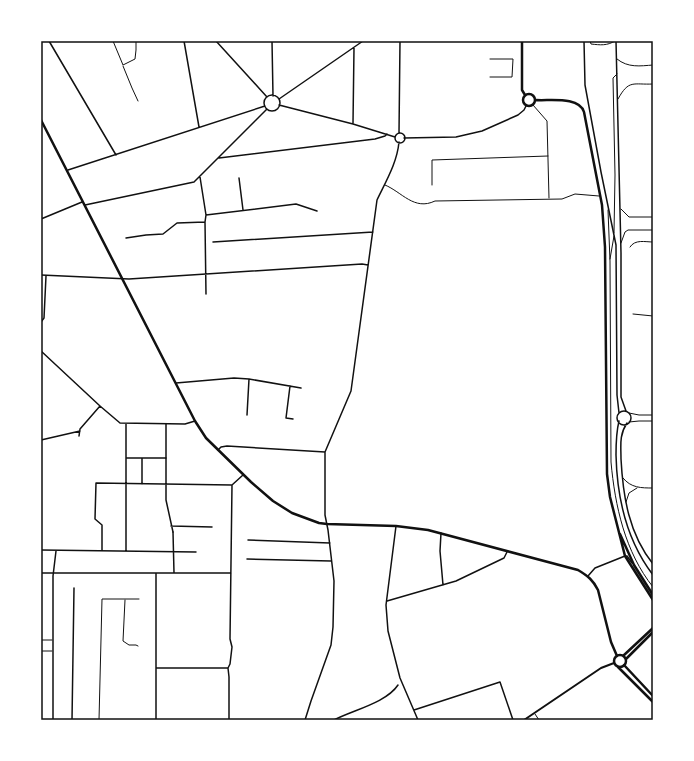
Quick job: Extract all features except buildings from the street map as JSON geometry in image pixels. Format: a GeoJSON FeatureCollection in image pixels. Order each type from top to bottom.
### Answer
{"type":"FeatureCollection","features":[{"type":"Feature","properties":{"kind":"main road"},"geometry":{"type":"LineString","coordinates":[[522,41],[522,90],[525,95],[523,100],[526,106],[533,105],[536,100]]}},
{"type":"Feature","properties":{"kind":"main road"},"geometry":{"type":"LineString","coordinates":[[525,95],[531,94],[536,100]]}},
{"type":"Feature","properties":{"kind":"main road"},"geometry":{"type":"LineString","coordinates":[[536,100],[574,102],[583,109],[602,205],[606,270],[607,474],[610,497],[625,556],[653,600]]}},
{"type":"Feature","properties":{"kind":"main road"},"geometry":{"type":"LineString","coordinates":[[41,120],[68,170],[195,421],[206,438],[261,491],[282,507],[312,520],[327,524],[396,526],[428,530],[578,570],[588,576],[595,583],[611,642],[617,656]]}},
{"type":"Feature","properties":{"kind":"main road"},"geometry":{"type":"LineString","coordinates":[[617,526],[634,565],[653,595]]}},
{"type":"Feature","properties":{"kind":"main road"},"geometry":{"type":"LineString","coordinates":[[617,656],[623,656],[653,628]]}},
{"type":"Feature","properties":{"kind":"main road"},"geometry":{"type":"LineString","coordinates":[[624,665],[626,659],[653,632]]}},
{"type":"Feature","properties":{"kind":"main road"},"geometry":{"type":"LineString","coordinates":[[617,656],[614,663],[653,702]]}},
{"type":"Feature","properties":{"kind":"main road"},"geometry":{"type":"LineString","coordinates":[[623,656],[626,659]]}},
{"type":"Feature","properties":{"kind":"main road"},"geometry":{"type":"LineString","coordinates":[[618,667],[624,665]]}},
{"type":"Feature","properties":{"kind":"main road"},"geometry":{"type":"LineString","coordinates":[[624,665],[652,695]]}},
{"type":"Feature","properties":{"kind":"street"},"geometry":{"type":"LineString","coordinates":[[49,41],[116,155]]}},
{"type":"Feature","properties":{"kind":"street"},"geometry":{"type":"LineString","coordinates":[[184,41],[199,128]]}},
{"type":"Feature","properties":{"kind":"street"},"geometry":{"type":"LineString","coordinates":[[216,41],[267,97]]}},
{"type":"Feature","properties":{"kind":"street"},"geometry":{"type":"LineString","coordinates":[[272,41],[273,96]]}},
{"type":"Feature","properties":{"kind":"street"},"geometry":{"type":"LineString","coordinates":[[278,99],[363,41]]}},
{"type":"Feature","properties":{"kind":"street"},"geometry":{"type":"LineString","coordinates":[[395,137],[396,134],[399,133],[400,41]]}},
{"type":"Feature","properties":{"kind":"street"},"geometry":{"type":"LineString","coordinates":[[584,41],[585,85],[616,251],[617,395],[619,413],[617,417],[616,461],[620,498],[634,544],[653,575]]}},
{"type":"Feature","properties":{"kind":"street"},"geometry":{"type":"LineString","coordinates":[[616,41],[621,243],[621,397],[631,419],[621,435],[622,478],[629,517],[638,541],[653,564]]}},
{"type":"Feature","properties":{"kind":"street"},"geometry":{"type":"LineString","coordinates":[[353,124],[354,48]]}},
{"type":"Feature","properties":{"kind":"street"},"geometry":{"type":"LineString","coordinates":[[273,96],[278,99],[279,105],[274,111],[267,109],[265,106],[264,101],[267,97],[273,96]]}},
{"type":"Feature","properties":{"kind":"street"},"geometry":{"type":"LineString","coordinates":[[279,105],[387,134],[395,137],[395,140],[399,142]]}},
{"type":"Feature","properties":{"kind":"street"},"geometry":{"type":"LineString","coordinates":[[68,170],[265,106]]}},
{"type":"Feature","properties":{"kind":"street"},"geometry":{"type":"LineString","coordinates":[[305,720],[331,641],[333,628],[334,581],[325,515],[325,452],[351,391],[378,200],[391,172],[399,142],[402,142],[404,138],[456,136],[482,131],[518,115],[526,106]]}},
{"type":"Feature","properties":{"kind":"street"},"geometry":{"type":"LineString","coordinates":[[41,219],[84,203],[194,182],[267,109]]}},
{"type":"Feature","properties":{"kind":"street"},"geometry":{"type":"LineString","coordinates":[[399,133],[403,134],[404,138]]}},
{"type":"Feature","properties":{"kind":"street"},"geometry":{"type":"LineString","coordinates":[[219,158],[375,139],[387,134]]}},
{"type":"Feature","properties":{"kind":"street"},"geometry":{"type":"LineString","coordinates":[[200,177],[206,215],[204,222],[206,294]]}},
{"type":"Feature","properties":{"kind":"street"},"geometry":{"type":"LineString","coordinates":[[239,178],[243,211]]}},
{"type":"Feature","properties":{"kind":"street"},"geometry":{"type":"LineString","coordinates":[[206,215],[296,204],[318,211]]}},
{"type":"Feature","properties":{"kind":"street"},"geometry":{"type":"LineString","coordinates":[[126,238],[163,234],[177,223],[204,222]]}},
{"type":"Feature","properties":{"kind":"street"},"geometry":{"type":"LineString","coordinates":[[213,242],[373,232]]}},
{"type":"Feature","properties":{"kind":"street"},"geometry":{"type":"LineString","coordinates":[[41,275],[122,279],[362,264],[369,265]]}},
{"type":"Feature","properties":{"kind":"street"},"geometry":{"type":"LineString","coordinates":[[41,322],[44,318],[46,276]]}},
{"type":"Feature","properties":{"kind":"street"},"geometry":{"type":"LineString","coordinates":[[41,351],[117,422],[126,424],[185,424],[195,421]]}},
{"type":"Feature","properties":{"kind":"street"},"geometry":{"type":"LineString","coordinates":[[176,383],[234,378],[249,379],[301,388]]}},
{"type":"Feature","properties":{"kind":"street"},"geometry":{"type":"LineString","coordinates":[[247,415],[249,379]]}},
{"type":"Feature","properties":{"kind":"street"},"geometry":{"type":"LineString","coordinates":[[290,386],[286,418],[294,419]]}},
{"type":"Feature","properties":{"kind":"street"},"geometry":{"type":"LineString","coordinates":[[79,436],[80,431],[100,406]]}},
{"type":"Feature","properties":{"kind":"street"},"geometry":{"type":"LineString","coordinates":[[619,413],[622,411],[628,412]]}},
{"type":"Feature","properties":{"kind":"street"},"geometry":{"type":"LineString","coordinates":[[618,421],[624,424],[628,423]]}},
{"type":"Feature","properties":{"kind":"street"},"geometry":{"type":"LineString","coordinates":[[126,424],[126,551]]}},
{"type":"Feature","properties":{"kind":"street"},"geometry":{"type":"LineString","coordinates":[[166,424],[166,500],[173,532],[174,573]]}},
{"type":"Feature","properties":{"kind":"street"},"geometry":{"type":"LineString","coordinates":[[41,440],[80,431]]}},
{"type":"Feature","properties":{"kind":"street"},"geometry":{"type":"LineString","coordinates":[[218,450],[227,446],[325,452]]}},
{"type":"Feature","properties":{"kind":"street"},"geometry":{"type":"LineString","coordinates":[[126,458],[166,458]]}},
{"type":"Feature","properties":{"kind":"street"},"geometry":{"type":"LineString","coordinates":[[142,458],[142,484]]}},
{"type":"Feature","properties":{"kind":"street"},"geometry":{"type":"LineString","coordinates":[[102,551],[102,525],[95,519],[96,483],[232,485],[244,475]]}},
{"type":"Feature","properties":{"kind":"street"},"geometry":{"type":"LineString","coordinates":[[229,720],[228,668],[230,664],[232,647],[230,639],[232,485]]}},
{"type":"Feature","properties":{"kind":"street"},"geometry":{"type":"LineString","coordinates":[[171,526],[212,527]]}},
{"type":"Feature","properties":{"kind":"street"},"geometry":{"type":"LineString","coordinates":[[396,526],[387,601],[388,631],[400,678],[418,720]]}},
{"type":"Feature","properties":{"kind":"street"},"geometry":{"type":"LineString","coordinates":[[441,533],[440,552],[443,585]]}},
{"type":"Feature","properties":{"kind":"street"},"geometry":{"type":"LineString","coordinates":[[248,540],[330,543]]}},
{"type":"Feature","properties":{"kind":"street"},"geometry":{"type":"LineString","coordinates":[[41,550],[196,552]]}},
{"type":"Feature","properties":{"kind":"street"},"geometry":{"type":"LineString","coordinates":[[53,720],[53,572],[56,551]]}},
{"type":"Feature","properties":{"kind":"street"},"geometry":{"type":"LineString","coordinates":[[387,601],[456,580],[504,558],[507,552]]}},
{"type":"Feature","properties":{"kind":"street"},"geometry":{"type":"LineString","coordinates":[[588,576],[595,568],[625,556],[627,556],[634,565]]}},
{"type":"Feature","properties":{"kind":"street"},"geometry":{"type":"LineString","coordinates":[[247,559],[332,562]]}},
{"type":"Feature","properties":{"kind":"street"},"geometry":{"type":"LineString","coordinates":[[41,573],[231,573]]}},
{"type":"Feature","properties":{"kind":"street"},"geometry":{"type":"LineString","coordinates":[[156,573],[156,720]]}},
{"type":"Feature","properties":{"kind":"street"},"geometry":{"type":"LineString","coordinates":[[72,720],[74,588]]}},
{"type":"Feature","properties":{"kind":"street"},"geometry":{"type":"LineString","coordinates":[[524,720],[601,668],[614,663]]}},
{"type":"Feature","properties":{"kind":"street"},"geometry":{"type":"LineString","coordinates":[[157,668],[228,668]]}},
{"type":"Feature","properties":{"kind":"street"},"geometry":{"type":"LineString","coordinates":[[414,710],[500,682],[513,720]]}},
{"type":"Feature","properties":{"kind":"street"},"geometry":{"type":"LineString","coordinates":[[334,720],[386,697],[398,685]]}},
{"type":"Feature","properties":{"kind":"lane"},"geometry":{"type":"LineString","coordinates":[[113,41],[138,100]]}},
{"type":"Feature","properties":{"kind":"lane"},"geometry":{"type":"LineString","coordinates":[[123,65],[134,59],[136,41]]}},
{"type":"Feature","properties":{"kind":"lane"},"geometry":{"type":"LineString","coordinates":[[590,41],[591,44],[608,45],[616,41]]}},
{"type":"Feature","properties":{"kind":"lane"},"geometry":{"type":"LineString","coordinates":[[490,59],[513,59],[512,77],[490,77]]}},
{"type":"Feature","properties":{"kind":"lane"},"geometry":{"type":"LineString","coordinates":[[617,59],[623,64],[630,66],[653,65]]}},
{"type":"Feature","properties":{"kind":"lane"},"geometry":{"type":"LineString","coordinates":[[610,262],[615,227],[613,78],[617,74]]}},
{"type":"Feature","properties":{"kind":"lane"},"geometry":{"type":"LineString","coordinates":[[618,99],[624,88],[630,85],[653,84]]}},
{"type":"Feature","properties":{"kind":"lane"},"geometry":{"type":"LineString","coordinates":[[533,105],[547,121],[549,199]]}},
{"type":"Feature","properties":{"kind":"lane"},"geometry":{"type":"LineString","coordinates":[[432,185],[432,160],[548,156]]}},
{"type":"Feature","properties":{"kind":"lane"},"geometry":{"type":"LineString","coordinates":[[384,185],[415,202],[423,204],[435,201],[562,199],[575,194],[601,196]]}},
{"type":"Feature","properties":{"kind":"lane"},"geometry":{"type":"LineString","coordinates":[[620,208],[629,217],[653,217]]}},
{"type":"Feature","properties":{"kind":"lane"},"geometry":{"type":"LineString","coordinates":[[608,210],[610,262],[612,477],[622,526],[632,553],[653,588]]}},
{"type":"Feature","properties":{"kind":"lane"},"geometry":{"type":"LineString","coordinates":[[621,243],[626,231],[653,230]]}},
{"type":"Feature","properties":{"kind":"lane"},"geometry":{"type":"LineString","coordinates":[[630,247],[632,243],[636,242],[653,242]]}},
{"type":"Feature","properties":{"kind":"lane"},"geometry":{"type":"LineString","coordinates":[[633,314],[653,316]]}},
{"type":"Feature","properties":{"kind":"lane"},"geometry":{"type":"LineString","coordinates":[[628,412],[639,415],[653,415]]}},
{"type":"Feature","properties":{"kind":"lane"},"geometry":{"type":"LineString","coordinates":[[628,423],[653,421]]}},
{"type":"Feature","properties":{"kind":"lane"},"geometry":{"type":"LineString","coordinates":[[622,478],[628,484],[638,488],[653,488]]}},
{"type":"Feature","properties":{"kind":"lane"},"geometry":{"type":"LineString","coordinates":[[626,502],[629,493],[638,488]]}},
{"type":"Feature","properties":{"kind":"lane"},"geometry":{"type":"LineString","coordinates":[[99,720],[102,599],[139,599]]}},
{"type":"Feature","properties":{"kind":"lane"},"geometry":{"type":"LineString","coordinates":[[125,599],[124,641],[129,645],[138,646]]}},
{"type":"Feature","properties":{"kind":"lane"},"geometry":{"type":"LineString","coordinates":[[41,640],[53,640]]}},
{"type":"Feature","properties":{"kind":"lane"},"geometry":{"type":"LineString","coordinates":[[41,651],[53,651]]}},
{"type":"Feature","properties":{"kind":"lane"},"geometry":{"type":"LineString","coordinates":[[534,713],[539,720]]}}]}
